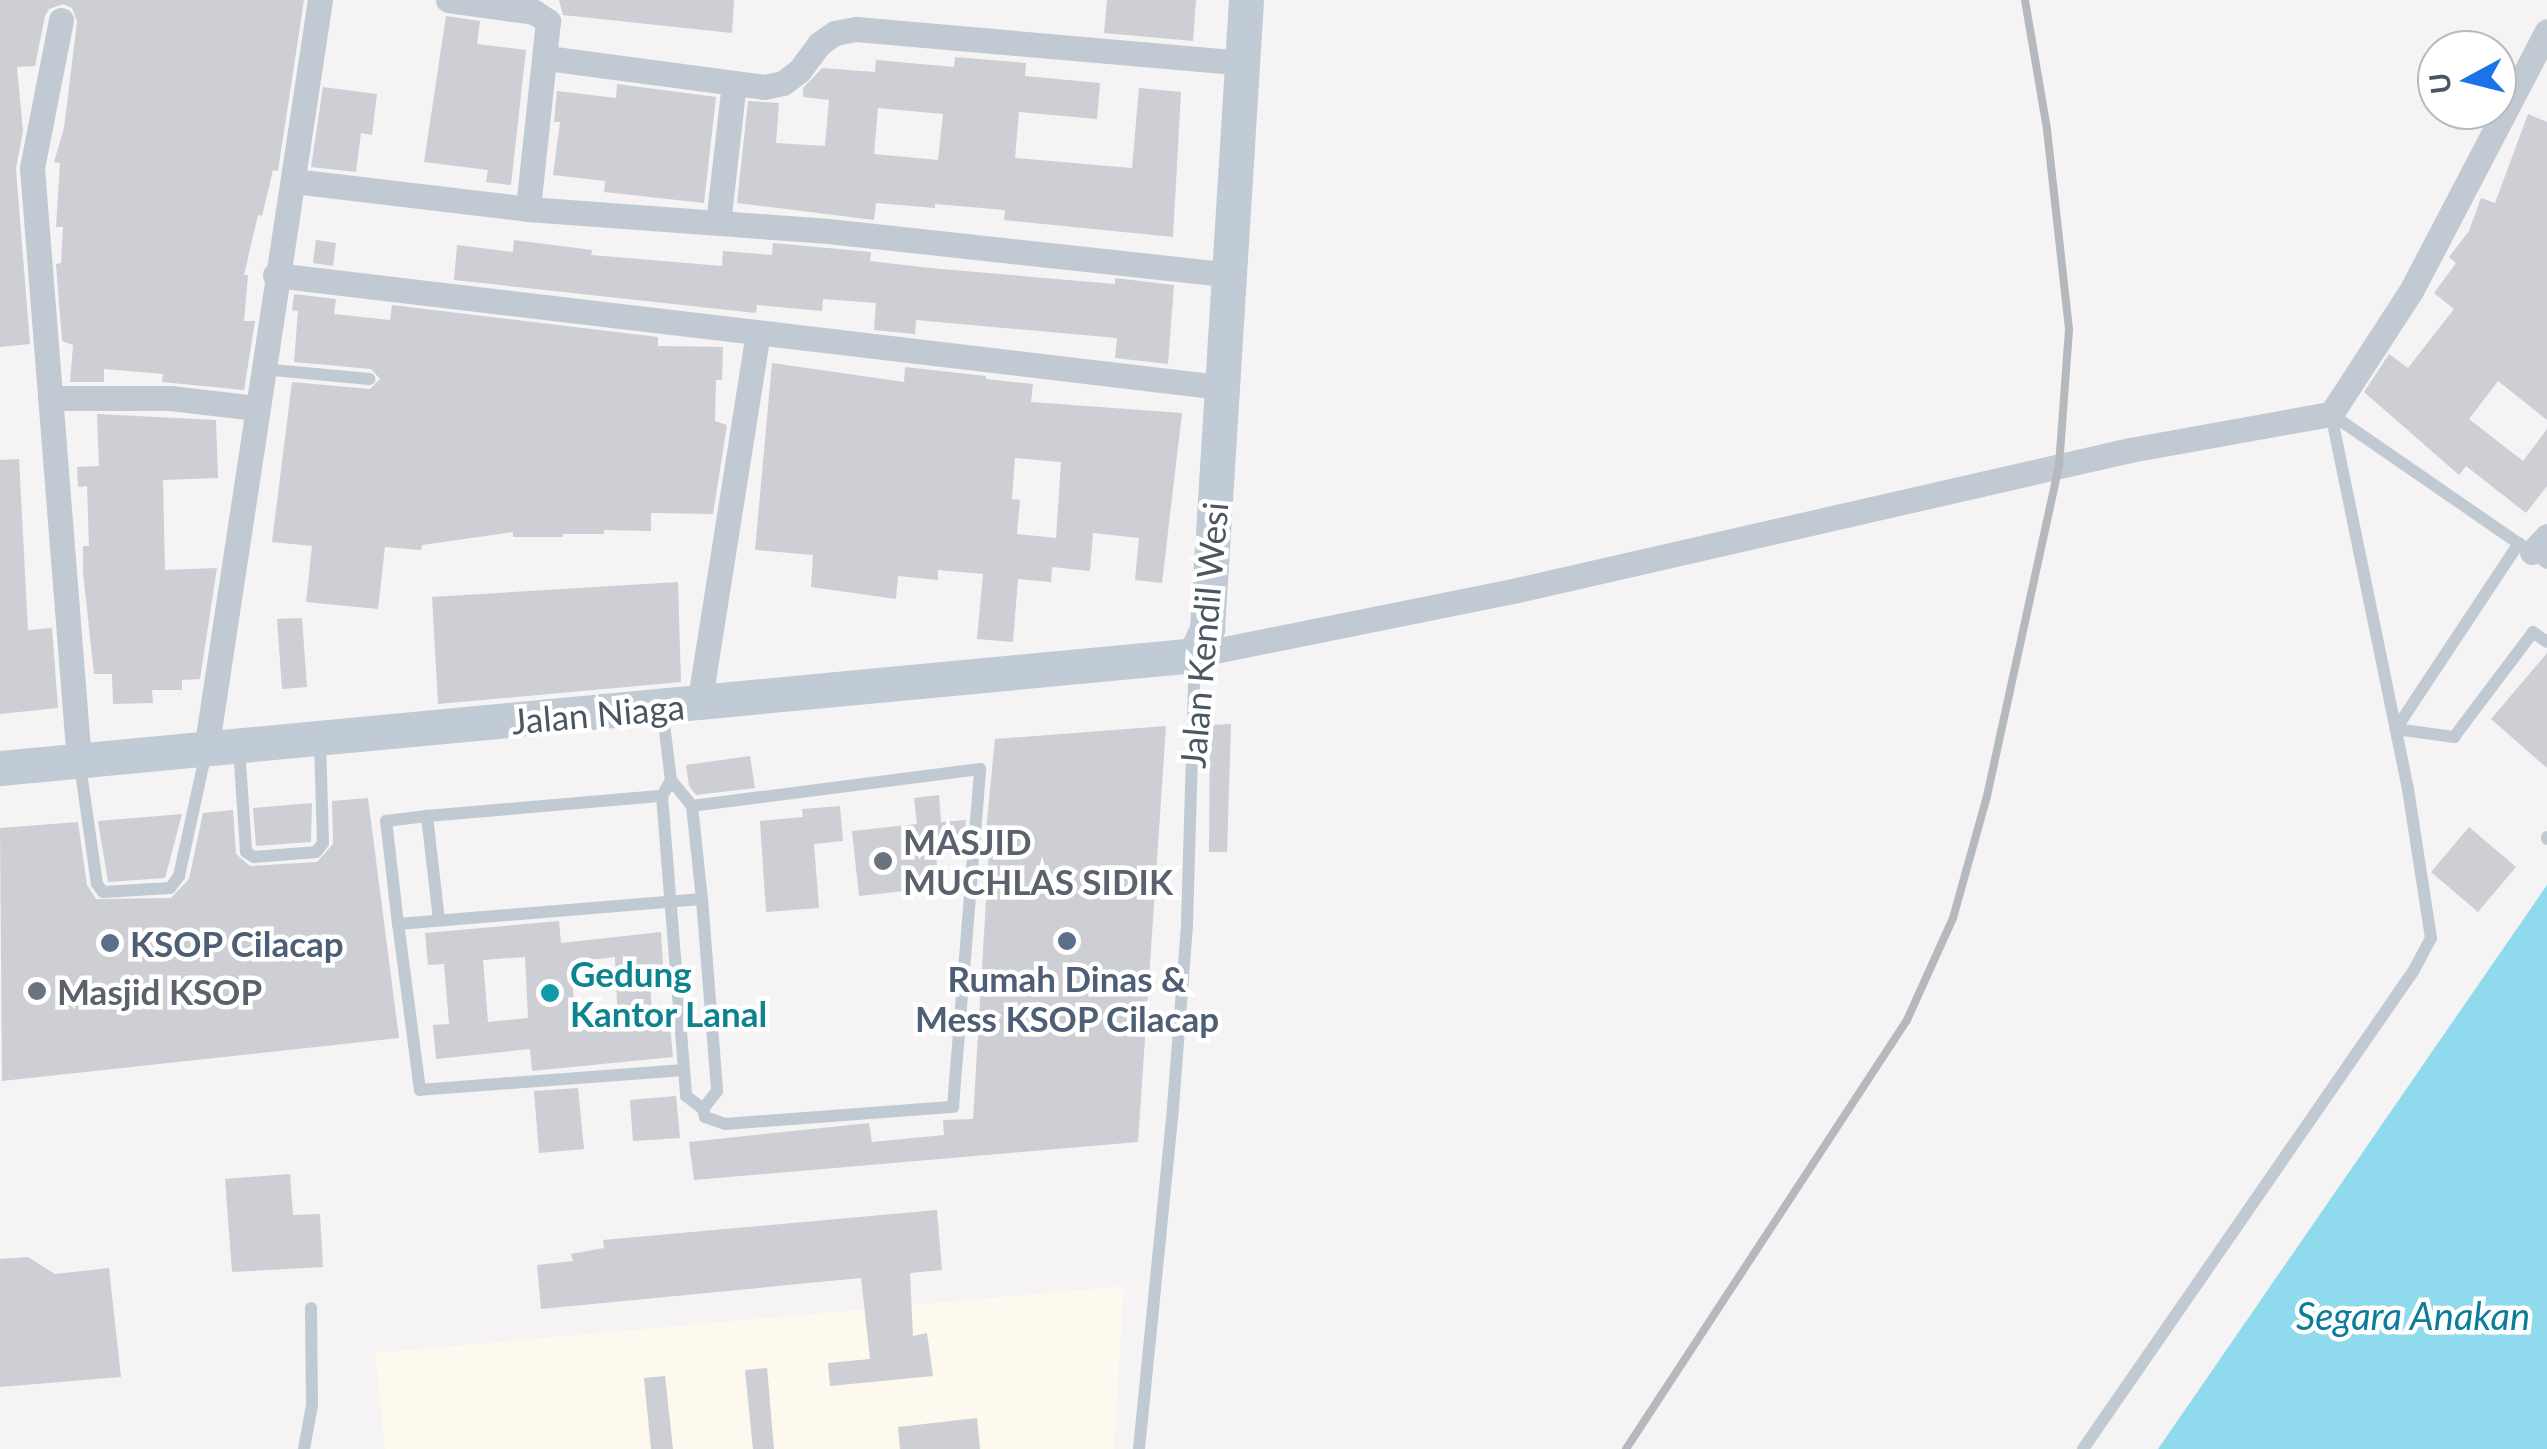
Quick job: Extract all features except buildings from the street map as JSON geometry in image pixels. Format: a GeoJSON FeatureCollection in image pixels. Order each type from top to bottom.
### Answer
{"type":"FeatureCollection","features":[{"type":"Feature","properties":{"kind":"main road","name":"Jalan Kendil Wesi"},"geometry":{"type":"LineString","coordinates":[[1195,655],[1207,629],[1246,0]]}},
{"type":"Feature","properties":{"kind":"main road","name":"Jalan Niaga"},"geometry":{"type":"LineString","coordinates":[[0,768],[700,705],[1195,655]]}},
{"type":"Feature","properties":{"kind":"street"},"geometry":{"type":"LineString","coordinates":[[223,747],[256,408],[320,0]]}},
{"type":"Feature","properties":{"kind":"street"},"geometry":{"type":"LineString","coordinates":[[448,0],[544,17],[550,30],[528,209]]}},
{"type":"Feature","properties":{"kind":"street"},"geometry":{"type":"LineString","coordinates":[[61,20],[32,168],[79,762]]}},
{"type":"Feature","properties":{"kind":"street"},"geometry":{"type":"LineString","coordinates":[[547,58],[764,87],[783,83],[799,71],[818,44],[835,33],[856,30],[1241,63]]}},
{"type":"Feature","properties":{"kind":"street"},"geometry":{"type":"LineString","coordinates":[[1195,655],[1513,590],[2130,450],[2331,414],[2411,292],[2546,35]]}},
{"type":"Feature","properties":{"kind":"street"},"geometry":{"type":"LineString","coordinates":[[718,223],[734,83]]}},
{"type":"Feature","properties":{"kind":"street"},"geometry":{"type":"LineString","coordinates":[[294,181],[528,209],[718,223],[1227,274]]}},
{"type":"Feature","properties":{"kind":"street"},"geometry":{"type":"LineString","coordinates":[[275,275],[1220,387]]}},
{"type":"Feature","properties":{"kind":"street"},"geometry":{"type":"LineString","coordinates":[[700,705],[758,334]]}},
{"type":"Feature","properties":{"kind":"street"},"geometry":{"type":"LineString","coordinates":[[50,398],[170,398],[256,408]]}},
{"type":"Feature","properties":{"kind":"lane"},"geometry":{"type":"LineString","coordinates":[[262,369],[370,380]]}},
{"type":"Feature","properties":{"kind":"lane"},"geometry":{"type":"LineString","coordinates":[[2331,414],[2536,548],[2396,730]]}},
{"type":"Feature","properties":{"kind":"lane"},"geometry":{"type":"LineString","coordinates":[[2083,1449],[2414,970],[2431,938],[2396,730],[2331,414]]}},
{"type":"Feature","properties":{"kind":"lane"},"geometry":{"type":"LineString","coordinates":[[2396,730],[2454,738],[2533,632],[2547,642]]}},
{"type":"Feature","properties":{"kind":"lane","name":"Jalan Kendil Wesi"},"geometry":{"type":"LineString","coordinates":[[1139,1449],[1187,923],[1195,655]]}},
{"type":"Feature","properties":{"kind":"lane"},"geometry":{"type":"LineString","coordinates":[[662,708],[671,780],[692,806],[702,899],[717,1091],[703,1109]]}},
{"type":"Feature","properties":{"kind":"lane"},"geometry":{"type":"LineString","coordinates":[[223,747],[246,852],[254,857],[316,852],[323,842],[320,738]]}},
{"type":"Feature","properties":{"kind":"lane"},"geometry":{"type":"LineString","coordinates":[[79,762],[97,884],[103,892],[170,888],[179,876],[223,747]]}},
{"type":"Feature","properties":{"kind":"lane"},"geometry":{"type":"LineString","coordinates":[[671,780],[662,796],[686,1096],[703,1109],[705,1117],[726,1124],[953,1107],[980,769],[692,806]]}},
{"type":"Feature","properties":{"kind":"lane"},"geometry":{"type":"LineString","coordinates":[[662,796],[386,821],[420,1090],[684,1070]]}},
{"type":"Feature","properties":{"kind":"lane"},"geometry":{"type":"LineString","coordinates":[[427,816],[438,920]]}},
{"type":"Feature","properties":{"kind":"lane"},"geometry":{"type":"LineString","coordinates":[[398,924],[702,899]]}},
{"type":"Feature","properties":{"kind":"lane"},"geometry":{"type":"LineString","coordinates":[[304,1449],[312,1405],[311,1308]]}},
{"type":"Feature","properties":{"kind":"shaded area"},"geometry":{"type":"Polygon","coordinates":[[[1124,1286],[1114,1449],[385,1449],[375,1353],[1124,1286]]]}},
{"type":"Feature","properties":{"kind":"water","name":"Segara Anakan"},"geometry":{"type":"Polygon","coordinates":[[[2547,885],[2547,1449],[2158,1449],[2547,885]]]}},
{"type":"Feature","properties":{"kind":"railway"},"geometry":{"type":"LineString","coordinates":[[1626,1449],[1907,1020],[1953,918],[1987,796],[2059,466],[2069,329],[2047,129],[2025,0]]}},
{"type":"Feature","properties":{"kind":"place","name":"MASJID MUCHLAS SIDIK"},"geometry":{"type":"Point","coordinates":[883,861]}},
{"type":"Feature","properties":{"kind":"place","name":"Rumah Dinas & Mess KSOP Cilacap"},"geometry":{"type":"Point","coordinates":[1067,941]}},
{"type":"Feature","properties":{"kind":"place","name":"KSOP Cilacap"},"geometry":{"type":"Point","coordinates":[110,943]}},
{"type":"Feature","properties":{"kind":"place","name":"Masjid KSOP"},"geometry":{"type":"Point","coordinates":[37,991]}},
{"type":"Feature","properties":{"kind":"place","name":"Gedung Kantor Lanal"},"geometry":{"type":"Point","coordinates":[550,993]}}]}
